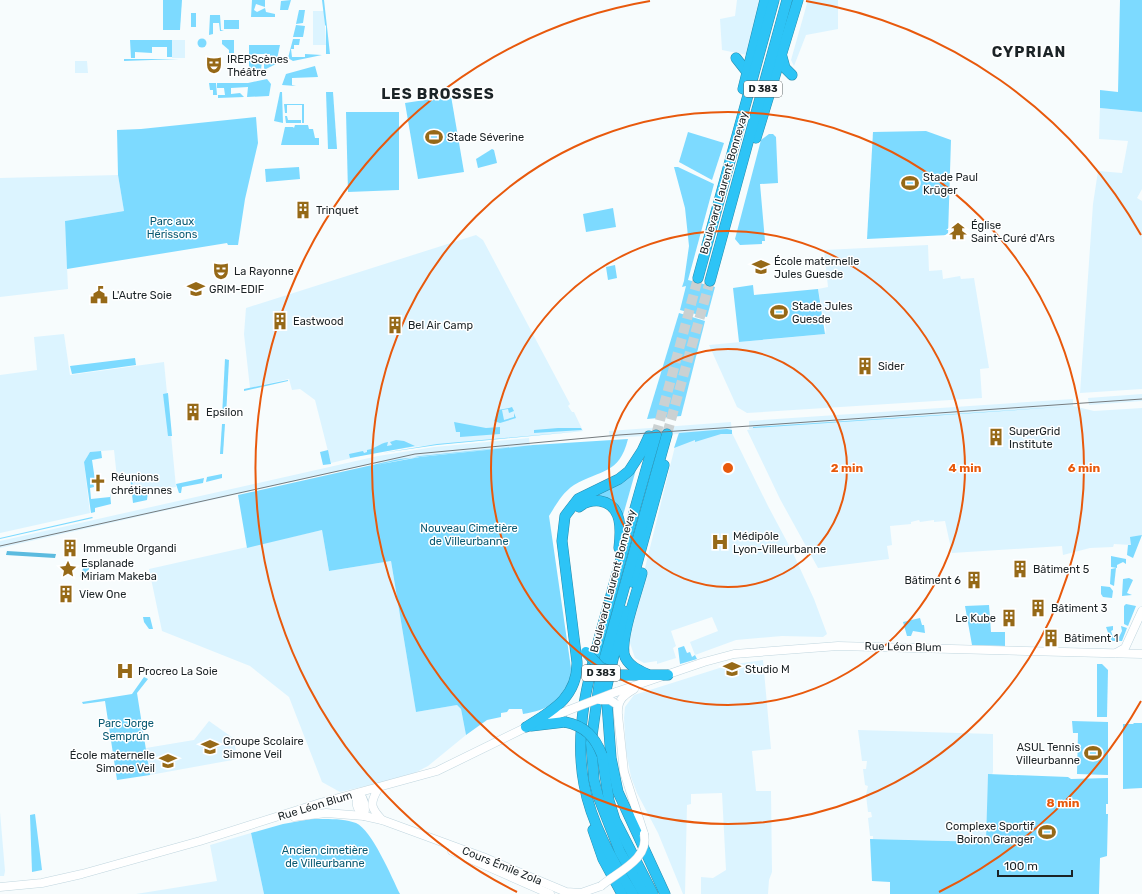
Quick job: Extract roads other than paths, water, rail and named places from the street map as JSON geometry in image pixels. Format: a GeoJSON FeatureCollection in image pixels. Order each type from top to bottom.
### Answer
{"type":"FeatureCollection","features":[{"type":"Feature","properties":{"kind":"highway"},"geometry":{"type":"LineString","coordinates":[[733,152],[732,137],[747,72],[736,58],[752,53],[765,0]]}},
{"type":"Feature","properties":{"kind":"highway","name":"Boulevard Laurent Bonnevay"},"geometry":{"type":"LineString","coordinates":[[698,278],[774,0]]}},
{"type":"Feature","properties":{"kind":"highway","name":"Boulevard Laurent Bonnevay"},"geometry":{"type":"LineString","coordinates":[[710,281],[787,0]]}},
{"type":"Feature","properties":{"kind":"highway"},"geometry":{"type":"LineString","coordinates":[[739,178],[752,151],[782,57],[798,0]]}},
{"type":"Feature","properties":{"kind":"highway"},"geometry":{"type":"LineString","coordinates":[[774,81],[783,75],[792,75],[785,68],[782,57]]}},
{"type":"Feature","properties":{"kind":"highway","name":"Boulevard Laurent Bonnevay"},"geometry":{"type":"LineString","coordinates":[[644,894],[620,852],[598,796],[594,780],[591,743],[601,671],[658,461],[664,448],[667,434]]}},
{"type":"Feature","properties":{"kind":"highway","name":"Boulevard Laurent Bonnevay"},"geometry":{"type":"LineString","coordinates":[[526,727],[552,710],[561,702],[573,688],[576,679],[575,647],[562,541],[566,516],[578,499],[619,479],[629,471],[652,436],[590,670],[582,721],[581,765],[591,810],[612,858],[633,894]]}},
{"type":"Feature","properties":{"kind":"highway"},"geometry":{"type":"LineString","coordinates":[[664,448],[665,463],[612,660],[606,690],[606,704],[611,758],[615,779],[624,808],[665,894]]}},
{"type":"Feature","properties":{"kind":"highway"},"geometry":{"type":"LineString","coordinates":[[616,574],[620,533],[619,518],[611,506],[604,502],[590,501],[575,510],[569,523],[567,540],[578,631],[586,652],[600,667],[619,675],[668,675]]}},
{"type":"Feature","properties":{"kind":"highway"},"geometry":{"type":"LineString","coordinates":[[647,674],[629,663],[624,654],[625,638],[652,527],[651,517]]}},
{"type":"Feature","properties":{"kind":"highway"},"geometry":{"type":"LineString","coordinates":[[612,660],[612,704],[619,773],[629,804],[644,834]]}},
{"type":"Feature","properties":{"kind":"highway"},"geometry":{"type":"LineString","coordinates":[[526,727],[565,722],[574,724],[589,732],[595,739],[602,755],[609,802],[615,820],[653,894]]}},
{"type":"Feature","properties":{"kind":"highway"},"geometry":{"type":"LineString","coordinates":[[605,773],[619,814],[661,894]]}},
{"type":"Feature","properties":{"kind":"highway"},"geometry":{"type":"LineString","coordinates":[[591,810],[591,823],[597,844],[610,874],[622,894]]}},
{"type":"Feature","properties":{"kind":"main road"},"geometry":{"type":"LineString","coordinates":[[1116,653],[1125,648],[1142,612]]}},
{"type":"Feature","properties":{"kind":"main road","name":"Rue Léon Blum"},"geometry":{"type":"LineString","coordinates":[[0,887],[57,881],[263,822],[320,803],[378,789],[437,771],[526,727],[569,710],[616,692],[734,654],[838,646],[1142,654]]}},
{"type":"Feature","properties":{"kind":"main road","name":"Rue Léon Blum"},"geometry":{"type":"LineString","coordinates":[[617,706],[621,698],[626,694],[668,675]]}},
{"type":"Feature","properties":{"kind":"main road"},"geometry":{"type":"LineString","coordinates":[[597,700],[610,700],[617,706],[624,772],[644,834]]}},
{"type":"Feature","properties":{"kind":"main road"},"geometry":{"type":"LineString","coordinates":[[378,789],[372,804],[373,810],[382,820]]}},
{"type":"Feature","properties":{"kind":"main road"},"geometry":{"type":"LineString","coordinates":[[358,793],[356,807],[364,816]]}},
{"type":"Feature","properties":{"kind":"main road","name":"Cours Émile Zola"},"geometry":{"type":"LineString","coordinates":[[263,822],[315,813],[364,816],[382,820],[426,838],[483,857],[566,892],[581,893],[601,886],[641,853],[645,844],[644,834]]}},
{"type":"Feature","properties":{"kind":"main road","name":"Cours Émile Zola"},"geometry":{"type":"LineString","coordinates":[[426,838],[452,852],[550,894]]}},
{"type":"Feature","properties":{"kind":"tunnel"},"geometry":{"type":"LineString","coordinates":[[656,435],[698,278]]}},
{"type":"Feature","properties":{"kind":"tunnel"},"geometry":{"type":"LineString","coordinates":[[667,434],[710,281]]}},
{"type":"Feature","properties":{"kind":"tram line"},"geometry":{"type":"LineString","coordinates":[[0,546],[415,454],[619,435],[1142,399]]}},
{"type":"Feature","properties":{"kind":"place","name":"IREPScènes Théâtre"},"geometry":{"type":"Point","coordinates":[214,65]}},
{"type":"Feature","properties":{"kind":"place","name":"Stade Séverine"},"geometry":{"type":"Point","coordinates":[434,137]}},
{"type":"Feature","properties":{"kind":"place","name":"Stade Paul Krüger"},"geometry":{"type":"Point","coordinates":[910,183]}},
{"type":"Feature","properties":{"kind":"place","name":"Trinquet"},"geometry":{"type":"Point","coordinates":[303,210]}},
{"type":"Feature","properties":{"kind":"place","name":"Église Saint-Curé d'Ars"},"geometry":{"type":"Point","coordinates":[958,231]}},
{"type":"Feature","properties":{"kind":"place","name":"École maternelle Jules Guesde"},"geometry":{"type":"Point","coordinates":[761,267]}},
{"type":"Feature","properties":{"kind":"place","name":"La Rayonne"},"geometry":{"type":"Point","coordinates":[221,271]}},
{"type":"Feature","properties":{"kind":"place","name":"GRIM-EDIF"},"geometry":{"type":"Point","coordinates":[196,289]}},
{"type":"Feature","properties":{"kind":"place","name":"L'Autre Soie"},"geometry":{"type":"Point","coordinates":[99,295]}},
{"type":"Feature","properties":{"kind":"place","name":"Stade Jules Guesde"},"geometry":{"type":"Point","coordinates":[779,312]}},
{"type":"Feature","properties":{"kind":"place","name":"Eastwood"},"geometry":{"type":"Point","coordinates":[280,321]}},
{"type":"Feature","properties":{"kind":"place","name":"Bel Air Camp"},"geometry":{"type":"Point","coordinates":[395,325]}},
{"type":"Feature","properties":{"kind":"place","name":"Sider"},"geometry":{"type":"Point","coordinates":[865,366]}},
{"type":"Feature","properties":{"kind":"place","name":"Epsilon"},"geometry":{"type":"Point","coordinates":[193,412]}},
{"type":"Feature","properties":{"kind":"place","name":"SuperGrid Institute"},"geometry":{"type":"Point","coordinates":[996,437]}},
{"type":"Feature","properties":{"kind":"place","name":"Réunions chrétiennes"},"geometry":{"type":"Point","coordinates":[98,483]}},
{"type":"Feature","properties":{"kind":"place","name":"Médipôle Lyon-Villeurbanne"},"geometry":{"type":"Point","coordinates":[720,542]}},
{"type":"Feature","properties":{"kind":"place","name":"Immeuble Organdi"},"geometry":{"type":"Point","coordinates":[70,548]}},
{"type":"Feature","properties":{"kind":"place","name":"Esplanade Miriam Makeba"},"geometry":{"type":"Point","coordinates":[68,569]}},
{"type":"Feature","properties":{"kind":"place","name":"Bâtiment 5"},"geometry":{"type":"Point","coordinates":[1020,569]}},
{"type":"Feature","properties":{"kind":"place","name":"Bâtiment 6"},"geometry":{"type":"Point","coordinates":[974,580]}},
{"type":"Feature","properties":{"kind":"place","name":"View One"},"geometry":{"type":"Point","coordinates":[66,594]}},
{"type":"Feature","properties":{"kind":"place","name":"Bâtiment 3"},"geometry":{"type":"Point","coordinates":[1038,608]}},
{"type":"Feature","properties":{"kind":"place","name":"Le Kube"},"geometry":{"type":"Point","coordinates":[1009,618]}},
{"type":"Feature","properties":{"kind":"place","name":"Bâtiment 1"},"geometry":{"type":"Point","coordinates":[1051,638]}},
{"type":"Feature","properties":{"kind":"place","name":"Studio M"},"geometry":{"type":"Point","coordinates":[732,669]}},
{"type":"Feature","properties":{"kind":"place","name":"Procreo La Soie"},"geometry":{"type":"Point","coordinates":[125,671]}},
{"type":"Feature","properties":{"kind":"place","name":"Groupe Scolaire Simone Veil"},"geometry":{"type":"Point","coordinates":[210,747]}},
{"type":"Feature","properties":{"kind":"place","name":"ASUL Tennis Villeurbanne"},"geometry":{"type":"Point","coordinates":[1093,753]}},
{"type":"Feature","properties":{"kind":"place","name":"École maternelle Simone Veil"},"geometry":{"type":"Point","coordinates":[168,761]}},
{"type":"Feature","properties":{"kind":"place","name":"Complexe Sportif Boiron Granger"},"geometry":{"type":"Point","coordinates":[1047,832]}},
{"type":"Feature","properties":{"kind":"district","name":"CYPRIAN"},"geometry":{"type":"Point","coordinates":[1029,52]}},
{"type":"Feature","properties":{"kind":"district","name":"LES BROSSES"},"geometry":{"type":"Point","coordinates":[438,94]}},
{"type":"Feature","properties":{"kind":"park label","name":"Parc aux Hérissons"},"geometry":{"type":"Point","coordinates":[172,227]}},
{"type":"Feature","properties":{"kind":"park label","name":"Nouveau Cimetière de Villeurbanne"},"geometry":{"type":"Point","coordinates":[469,534]}},
{"type":"Feature","properties":{"kind":"park label","name":"Parc Jorge Semprún"},"geometry":{"type":"Point","coordinates":[126,729]}},
{"type":"Feature","properties":{"kind":"park label","name":"Ancien cimetière de Villeurbanne"},"geometry":{"type":"Point","coordinates":[325,856]}}]}
